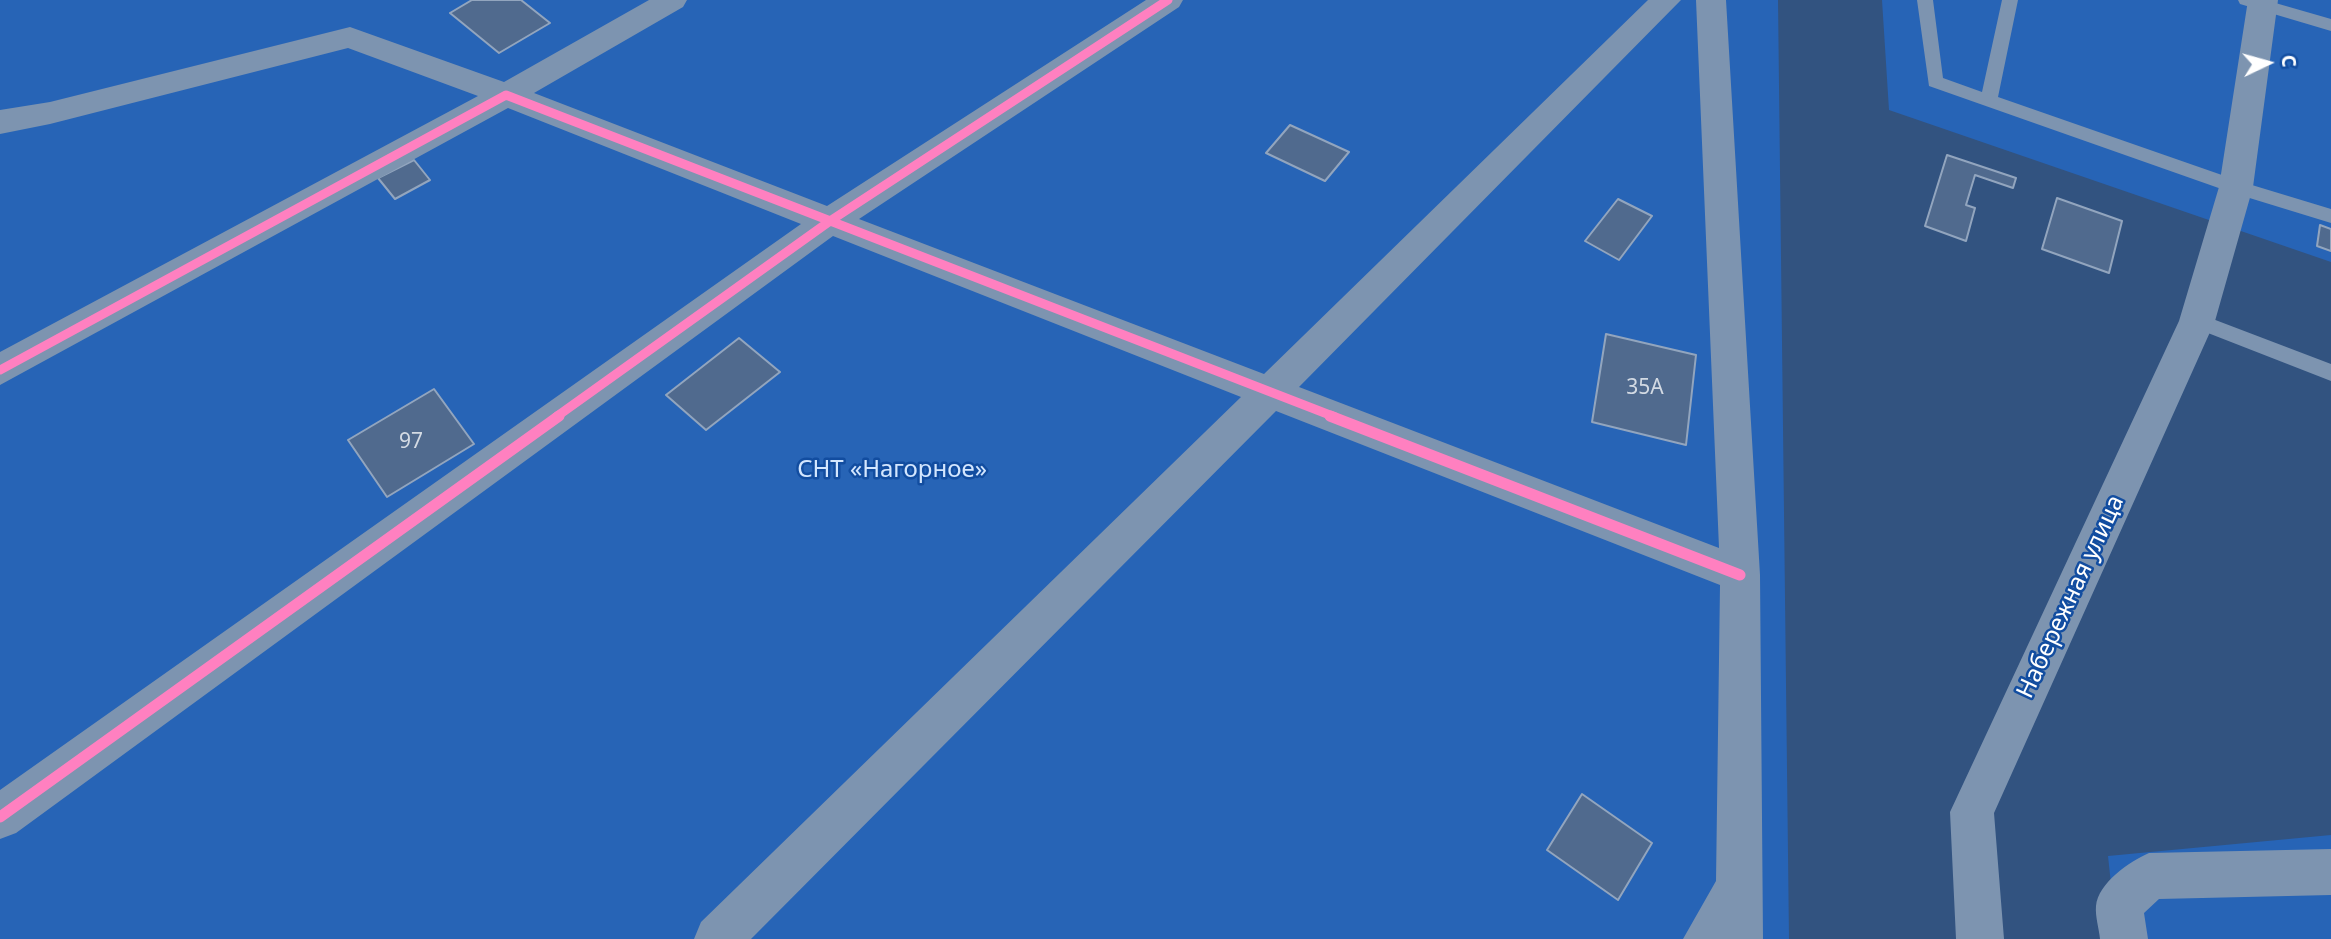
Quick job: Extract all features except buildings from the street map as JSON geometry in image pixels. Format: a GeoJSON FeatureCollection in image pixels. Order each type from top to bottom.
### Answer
{"type":"FeatureCollection","features":[{"type":"Feature","properties":{"kind":"street"},"geometry":{"type":"LineString","coordinates":[[0,370],[506,95],[672,0]]}},
{"type":"Feature","properties":{"kind":"street"},"geometry":{"type":"LineString","coordinates":[[0,817],[830,221],[1168,0]]}},
{"type":"Feature","properties":{"kind":"street"},"geometry":{"type":"LineString","coordinates":[[718,939],[1666,0]]}},
{"type":"Feature","properties":{"kind":"street"},"geometry":{"type":"LineString","coordinates":[[1711,0],[1740,575],[1740,939]]}},
{"type":"Feature","properties":{"kind":"street","name":"Набережная улица"},"geometry":{"type":"LineString","coordinates":[[1980,939],[1972,812],[2197,321],[2214,264],[2222,224],[2236,187],[2257,2]]}},
{"type":"Feature","properties":{"kind":"street"},"geometry":{"type":"LineString","coordinates":[[0,122],[50,113],[351,37],[1740,575]]}},
{"type":"Feature","properties":{"kind":"street"},"geometry":{"type":"LineString","coordinates":[[2124,939],[2119,905],[2149,876],[2331,872]]}},
{"type":"Feature","properties":{"kind":"street"},"geometry":{"type":"LineString","coordinates":[[1707,939],[1741,883]]}},
{"type":"Feature","properties":{"kind":"lane"},"geometry":{"type":"LineString","coordinates":[[1925,0],[1935,82],[2236,187],[2331,216]]}},
{"type":"Feature","properties":{"kind":"lane"},"geometry":{"type":"LineString","coordinates":[[1989,99],[2010,0]]}},
{"type":"Feature","properties":{"kind":"lane"},"geometry":{"type":"LineString","coordinates":[[2257,2],[2331,25]]}},
{"type":"Feature","properties":{"kind":"lane"},"geometry":{"type":"LineString","coordinates":[[2197,321],[2331,373]]}},
{"type":"Feature","properties":{"kind":"green space","name":"СНТ «Нагорное»"},"geometry":{"type":"Polygon","coordinates":[[[0,0],[1778,0],[1789,939],[0,939],[0,0]]]}},
{"type":"Feature","properties":{"kind":"green space"},"geometry":{"type":"Polygon","coordinates":[[[1882,0],[2331,0],[2331,262],[1889,110],[1882,0]]]}},
{"type":"Feature","properties":{"kind":"green space"},"geometry":{"type":"Polygon","coordinates":[[[2331,835],[2331,939],[2117,939],[2108,856],[2331,835]]]}},
{"type":"Feature","properties":{"kind":"cycle path"},"geometry":{"type":"LineString","coordinates":[[0,817],[830,221],[1168,0]]}},
{"type":"Feature","properties":{"kind":"cycle path"},"geometry":{"type":"LineString","coordinates":[[0,370],[506,95],[1740,575]]}}]}
